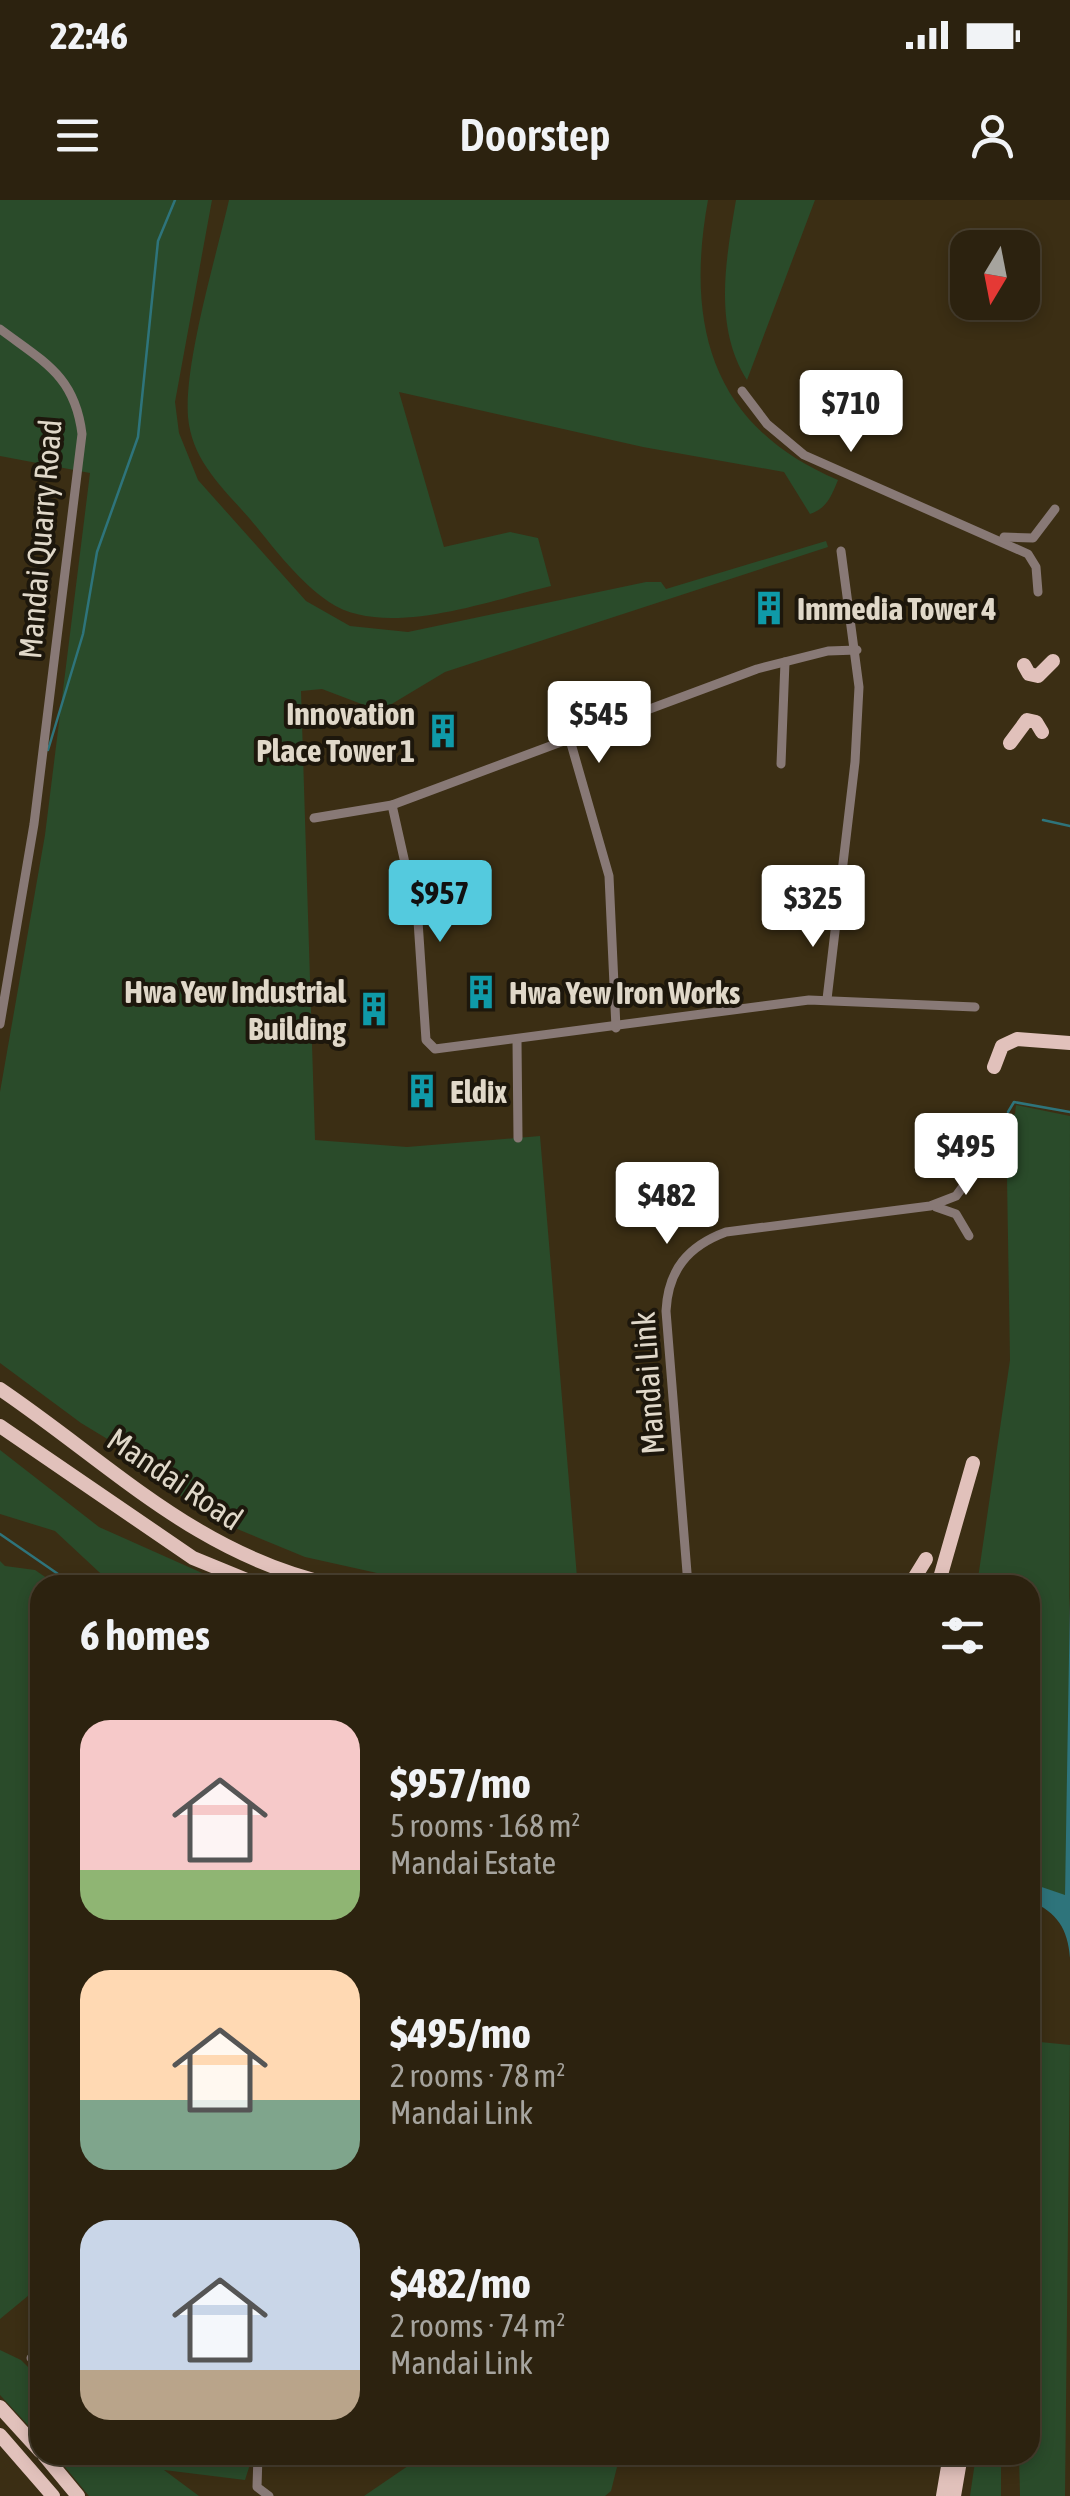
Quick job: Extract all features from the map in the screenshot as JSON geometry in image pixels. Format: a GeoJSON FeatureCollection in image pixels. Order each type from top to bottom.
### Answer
{"type":"FeatureCollection","features":[{"type":"Feature","properties":{"kind":"main road"},"geometry":{"type":"LineString","coordinates":[[1024,665],[1029,674],[1038,676],[1053,661]]}},
{"type":"Feature","properties":{"kind":"main road"},"geometry":{"type":"LineString","coordinates":[[1010,742],[1027,720],[1036,722],[1042,732]]}},
{"type":"Feature","properties":{"kind":"main road"},"geometry":{"type":"LineString","coordinates":[[994,1067],[1000,1049],[1010,1041],[1070,1042]]}},
{"type":"Feature","properties":{"kind":"main road","name":"Mandai Road"},"geometry":{"type":"LineString","coordinates":[[0,1388],[205,1538],[254,1562],[299,1575]]}},
{"type":"Feature","properties":{"kind":"main road","name":"Mandai Road"},"geometry":{"type":"LineString","coordinates":[[0,1426],[193,1558],[235,1575]]}},
{"type":"Feature","properties":{"kind":"main road"},"geometry":{"type":"LineString","coordinates":[[47,1460],[58,1458],[63,1452],[64,1444],[55,1429]]}},
{"type":"Feature","properties":{"kind":"main road"},"geometry":{"type":"LineString","coordinates":[[941,1575],[973,1463]]}},
{"type":"Feature","properties":{"kind":"main road"},"geometry":{"type":"LineString","coordinates":[[920,1575],[926,1559]]}},
{"type":"Feature","properties":{"kind":"main road"},"geometry":{"type":"LineString","coordinates":[[0,2407],[30,2440]]}},
{"type":"Feature","properties":{"kind":"main road"},"geometry":{"type":"LineString","coordinates":[[0,2435],[52,2496]]}},
{"type":"Feature","properties":{"kind":"main road"},"geometry":{"type":"LineString","coordinates":[[52,2465],[78,2496]]}},
{"type":"Feature","properties":{"kind":"main road"},"geometry":{"type":"LineString","coordinates":[[942,2496],[948,2465]]}},
{"type":"Feature","properties":{"kind":"main road"},"geometry":{"type":"LineString","coordinates":[[954,2496],[959,2465]]}},
{"type":"Feature","properties":{"kind":"street","name":"Mandai Quarry Road"},"geometry":{"type":"LineString","coordinates":[[0,329],[67,381],[79,408],[82,434],[34,824],[0,1024]]}},
{"type":"Feature","properties":{"kind":"street"},"geometry":{"type":"LineString","coordinates":[[742,391],[768,424],[804,455],[996,536],[1028,554],[1036,567],[1038,592]]}},
{"type":"Feature","properties":{"kind":"street"},"geometry":{"type":"LineString","coordinates":[[996,536],[1033,538],[1055,509]]}},
{"type":"Feature","properties":{"kind":"street"},"geometry":{"type":"LineString","coordinates":[[827,999],[855,762],[857,650],[841,551]]}},
{"type":"Feature","properties":{"kind":"street"},"geometry":{"type":"LineString","coordinates":[[314,818],[392,805],[785,662],[828,651],[857,650]]}},
{"type":"Feature","properties":{"kind":"street"},"geometry":{"type":"LineString","coordinates":[[781,764],[785,662]]}},
{"type":"Feature","properties":{"kind":"street"},"geometry":{"type":"LineString","coordinates":[[570,740],[609,876],[616,1028]]}},
{"type":"Feature","properties":{"kind":"street"},"geometry":{"type":"LineString","coordinates":[[392,805],[418,921],[426,1040],[432,1048],[445,1050],[827,999],[975,1007]]}},
{"type":"Feature","properties":{"kind":"street"},"geometry":{"type":"LineString","coordinates":[[517,1041],[518,1138]]}},
{"type":"Feature","properties":{"kind":"street","name":"Mandai Link"},"geometry":{"type":"LineString","coordinates":[[687,1575],[666,1311],[677,1267],[703,1240],[726,1232],[930,1206],[956,1196],[970,1176]]}},
{"type":"Feature","properties":{"kind":"street"},"geometry":{"type":"LineString","coordinates":[[930,1206],[956,1214],[968,1236]]}},
{"type":"Feature","properties":{"kind":"street"},"geometry":{"type":"LineString","coordinates":[[258,2465],[257,2487],[269,2496]]}},
{"type":"Feature","properties":{"kind":"green space"},"geometry":{"type":"Polygon","coordinates":[[[0,200],[212,200],[175,402],[179,433],[198,480],[306,601],[350,626],[408,632],[646,582],[661,582],[666,589],[826,541],[828,547],[445,672],[380,711],[322,689],[301,691],[315,1140],[407,1147],[540,1136],[577,1575],[401,1575],[305,1557],[201,1514],[137,1457],[81,1423],[0,1363],[0,1092],[45,835],[90,473],[0,456],[0,200]]]}},
{"type":"Feature","properties":{"kind":"green space"},"geometry":{"type":"Polygon","coordinates":[[[229,200],[708,200],[701,289],[706,330],[717,367],[735,401],[761,432],[795,458],[838,480],[833,492],[824,505],[810,514],[784,472],[643,447],[399,392],[444,547],[510,532],[538,538],[551,586],[438,614],[408,617],[379,618],[352,613],[329,602],[297,574],[220,485],[202,460],[191,433],[191,368],[229,200]]]}},
{"type":"Feature","properties":{"kind":"green space"},"geometry":{"type":"Polygon","coordinates":[[[736,200],[815,200],[747,380],[736,359],[726,315],[726,269],[736,200]]]}},
{"type":"Feature","properties":{"kind":"green space"},"geometry":{"type":"Polygon","coordinates":[[[1016,1105],[1070,1116],[1069,1795],[1065,1896],[1040,1887],[1040,1575],[978,1575],[1010,1360],[1006,1117],[1015,1114],[1016,1105]]]}},
{"type":"Feature","properties":{"kind":"green space"},"geometry":{"type":"Polygon","coordinates":[[[0,1450],[99,1527],[207,1575],[102,1575],[55,1531],[0,1514],[0,1450]]]}},
{"type":"Feature","properties":{"kind":"green space"},"geometry":{"type":"Polygon","coordinates":[[[0,1561],[5,1566],[35,1570],[42,1575],[30,1575],[30,2294],[0,2319],[0,1561]]]}},
{"type":"Feature","properties":{"kind":"green space"},"geometry":{"type":"Polygon","coordinates":[[[1040,2042],[1070,2045],[1065,2496],[1020,2496],[1019,2465],[1040,2465],[1040,2042]]]}},
{"type":"Feature","properties":{"kind":"green space"},"geometry":{"type":"Polygon","coordinates":[[[0,2350],[30,2369],[30,2427],[0,2395],[0,2350]]]}},
{"type":"Feature","properties":{"kind":"green space"},"geometry":{"type":"Polygon","coordinates":[[[63,2465],[250,2465],[245,2480],[164,2470],[199,2496],[89,2496],[63,2465]]]}},
{"type":"Feature","properties":{"kind":"green space"},"geometry":{"type":"Polygon","coordinates":[[[409,2465],[618,2465],[611,2491],[605,2496],[364,2496],[409,2465]]]}},
{"type":"Feature","properties":{"kind":"green space"},"geometry":{"type":"Polygon","coordinates":[[[975,2465],[1001,2465],[1001,2496],[970,2496],[975,2465]]]}},
{"type":"Feature","properties":{"kind":"water"},"geometry":{"type":"Polygon","coordinates":[[[1070,1596],[1070,1958],[1067,1938],[1059,1923],[1040,1906],[1040,1886],[1065,1895],[1070,1596]]]}},
{"type":"Feature","properties":{"kind":"waterway"},"geometry":{"type":"LineString","coordinates":[[48,750],[83,634],[97,552],[138,437],[158,241],[175,200]]}},
{"type":"Feature","properties":{"kind":"waterway"},"geometry":{"type":"LineString","coordinates":[[1043,820],[1070,826]]}},
{"type":"Feature","properties":{"kind":"waterway"},"geometry":{"type":"LineString","coordinates":[[1008,1112],[1014,1102],[1070,1112]]}},
{"type":"Feature","properties":{"kind":"waterway"},"geometry":{"type":"LineString","coordinates":[[0,1534],[59,1575]]}},
{"type":"Feature","properties":{"kind":"place","name":"Immedia Tower 4"},"geometry":{"type":"Point","coordinates":[769,608]}},
{"type":"Feature","properties":{"kind":"place","name":"Innovation Place Tower 1"},"geometry":{"type":"Point","coordinates":[443,731]}},
{"type":"Feature","properties":{"kind":"place","name":"Hwa Yew Iron Works"},"geometry":{"type":"Point","coordinates":[481,992]}},
{"type":"Feature","properties":{"kind":"place","name":"Hwa Yew Industrial Building"},"geometry":{"type":"Point","coordinates":[374,1009]}},
{"type":"Feature","properties":{"kind":"place","name":"Eldix"},"geometry":{"type":"Point","coordinates":[422,1091]}}]}
